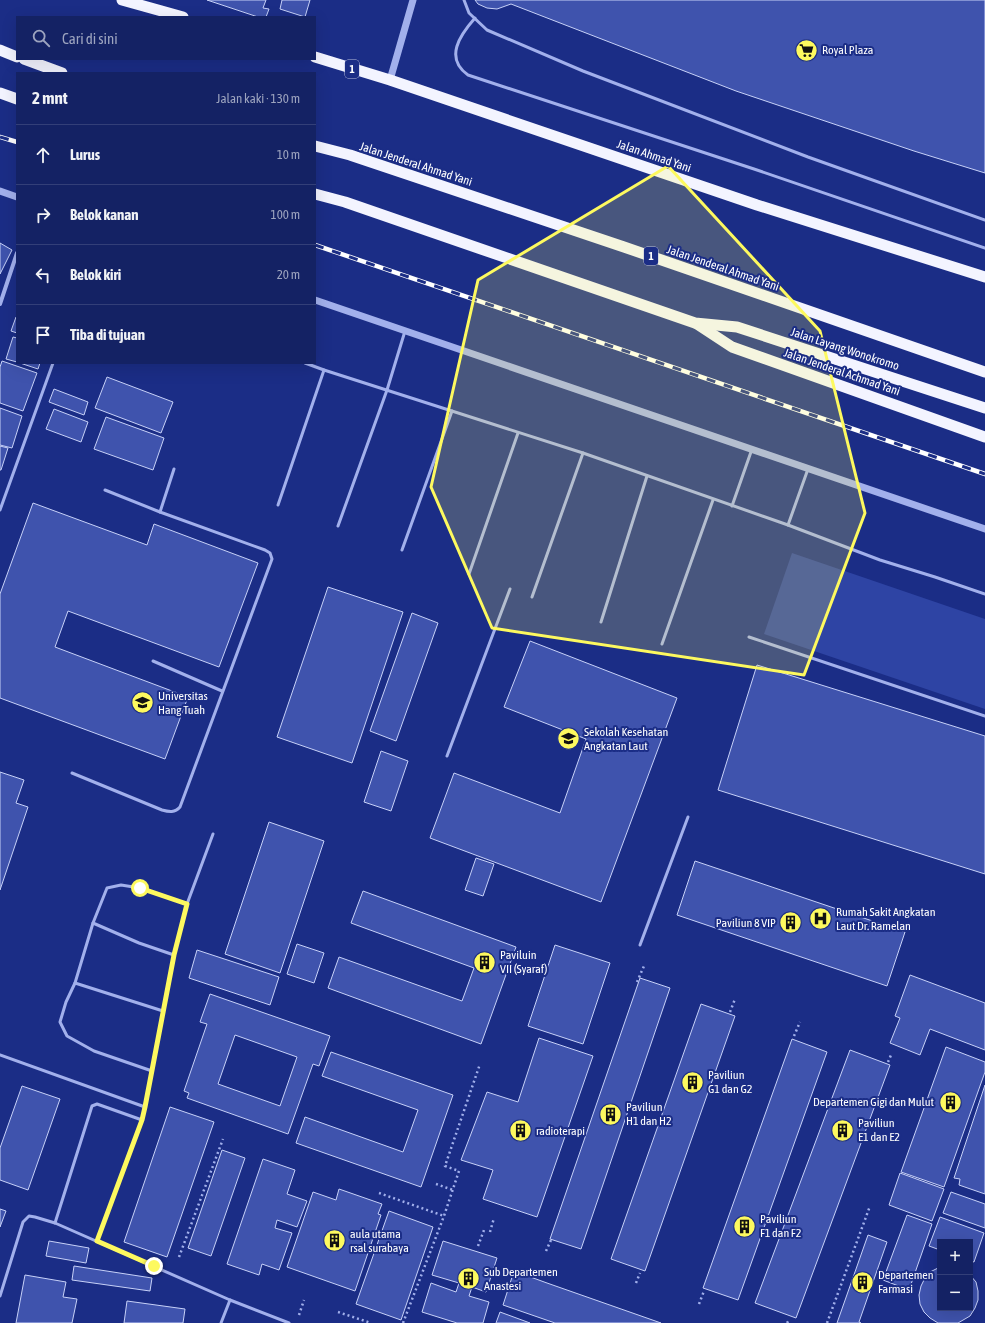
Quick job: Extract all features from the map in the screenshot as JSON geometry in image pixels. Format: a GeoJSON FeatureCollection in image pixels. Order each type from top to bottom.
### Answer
{"type":"FeatureCollection","features":[{"type":"Feature","properties":{"kind":"highway"},"geometry":{"type":"LineString","coordinates":[[122,0],[179,16]]}},
{"type":"Feature","properties":{"kind":"highway"},"geometry":{"type":"LineString","coordinates":[[0,50],[16,57]]}},
{"type":"Feature","properties":{"kind":"highway","name":"Jalan Ahmad Yani"},"geometry":{"type":"LineString","coordinates":[[316,57],[390,80],[757,205],[985,277]]}},
{"type":"Feature","properties":{"kind":"highway"},"geometry":{"type":"LineString","coordinates":[[27,60],[59,72]]}},
{"type":"Feature","properties":{"kind":"highway"},"geometry":{"type":"LineString","coordinates":[[0,93],[16,99]]}},
{"type":"Feature","properties":{"kind":"highway","name":"Jalan Jenderal Ahmad Yani"},"geometry":{"type":"LineString","coordinates":[[316,146],[357,158],[602,239],[985,372]]}},
{"type":"Feature","properties":{"kind":"highway"},"geometry":{"type":"LineString","coordinates":[[316,194],[352,205],[695,323]]}},
{"type":"Feature","properties":{"kind":"highway","name":"Jalan Layang Wonokromo"},"geometry":{"type":"LineString","coordinates":[[695,323],[737,328],[985,408]]}},
{"type":"Feature","properties":{"kind":"highway","name":"Jalan Jenderal Achmad Yani"},"geometry":{"type":"LineString","coordinates":[[695,323],[732,347],[985,437]]}},
{"type":"Feature","properties":{"kind":"street"},"geometry":{"type":"LineString","coordinates":[[390,80],[413,0]]}},
{"type":"Feature","properties":{"kind":"street"},"geometry":{"type":"LineString","coordinates":[[0,191],[16,197]]}},
{"type":"Feature","properties":{"kind":"street"},"geometry":{"type":"LineString","coordinates":[[0,304],[16,256]]}},
{"type":"Feature","properties":{"kind":"street"},"geometry":{"type":"LineString","coordinates":[[316,300],[985,529]]}},
{"type":"Feature","properties":{"kind":"lane"},"geometry":{"type":"LineString","coordinates":[[464,0],[470,13],[487,30],[583,71],[816,160],[985,220]]}},
{"type":"Feature","properties":{"kind":"lane"},"geometry":{"type":"LineString","coordinates":[[475,18],[465,29],[458,43],[456,58],[462,70],[468,75],[754,169],[985,248]]}},
{"type":"Feature","properties":{"kind":"lane"},"geometry":{"type":"LineString","coordinates":[[338,526],[387,390],[406,331]]}},
{"type":"Feature","properties":{"kind":"lane"},"geometry":{"type":"LineString","coordinates":[[0,510],[53,364]]}},
{"type":"Feature","properties":{"kind":"lane"},"geometry":{"type":"LineString","coordinates":[[308,364],[583,453],[788,525],[880,560],[985,594]]}},
{"type":"Feature","properties":{"kind":"lane"},"geometry":{"type":"LineString","coordinates":[[278,505],[324,370]]}},
{"type":"Feature","properties":{"kind":"lane"},"geometry":{"type":"LineString","coordinates":[[402,550],[452,411]]}},
{"type":"Feature","properties":{"kind":"lane"},"geometry":{"type":"LineString","coordinates":[[469,574],[518,433]]}},
{"type":"Feature","properties":{"kind":"lane"},"geometry":{"type":"LineString","coordinates":[[732,506],[752,449]]}},
{"type":"Feature","properties":{"kind":"lane"},"geometry":{"type":"LineString","coordinates":[[532,597],[583,453]]}},
{"type":"Feature","properties":{"kind":"lane"},"geometry":{"type":"LineString","coordinates":[[788,525],[808,469]]}},
{"type":"Feature","properties":{"kind":"lane"},"geometry":{"type":"LineString","coordinates":[[160,512],[174,470]]}},
{"type":"Feature","properties":{"kind":"lane"},"geometry":{"type":"LineString","coordinates":[[601,622],[647,476]]}},
{"type":"Feature","properties":{"kind":"lane"},"geometry":{"type":"LineString","coordinates":[[72,774],[162,810],[171,812],[176,811],[180,807],[272,559],[270,553],[265,550],[160,512],[105,490]]}},
{"type":"Feature","properties":{"kind":"lane"},"geometry":{"type":"LineString","coordinates":[[662,644],[714,500]]}},
{"type":"Feature","properties":{"kind":"lane"},"geometry":{"type":"LineString","coordinates":[[447,756],[510,589]]}},
{"type":"Feature","properties":{"kind":"lane"},"geometry":{"type":"LineString","coordinates":[[749,637],[985,716]]}},
{"type":"Feature","properties":{"kind":"lane"},"geometry":{"type":"LineString","coordinates":[[153,661],[222,691]]}},
{"type":"Feature","properties":{"kind":"lane"},"geometry":{"type":"LineString","coordinates":[[640,946],[688,817]]}},
{"type":"Feature","properties":{"kind":"lane"},"geometry":{"type":"LineString","coordinates":[[97,1241],[142,1120],[174,955],[187,904],[213,834]]}},
{"type":"Feature","properties":{"kind":"lane"},"geometry":{"type":"LineString","coordinates":[[152,1071],[94,1051],[67,1036],[60,1022],[66,1002],[75,983],[93,923],[107,888],[121,885],[140,888],[187,904]]}},
{"type":"Feature","properties":{"kind":"lane"},"geometry":{"type":"LineString","coordinates":[[93,923],[139,943],[174,955]]}},
{"type":"Feature","properties":{"kind":"lane"},"geometry":{"type":"LineString","coordinates":[[75,983],[164,1011]]}},
{"type":"Feature","properties":{"kind":"lane"},"geometry":{"type":"LineString","coordinates":[[0,1055],[145,1107]]}},
{"type":"Feature","properties":{"kind":"lane"},"geometry":{"type":"LineString","coordinates":[[55,1223],[92,1106],[97,1104],[142,1120]]}},
{"type":"Feature","properties":{"kind":"lane"},"geometry":{"type":"LineString","coordinates":[[0,1296],[23,1222],[29,1216],[55,1223],[230,1300],[289,1323]]}},
{"type":"Feature","properties":{"kind":"lane"},"geometry":{"type":"LineString","coordinates":[[221,1323],[230,1300]]}},
{"type":"Feature","properties":{"kind":"path"},"geometry":{"type":"LineString","coordinates":[[637,982],[644,966]]}},
{"type":"Feature","properties":{"kind":"path"},"geometry":{"type":"LineString","coordinates":[[730,1012],[735,999]]}},
{"type":"Feature","properties":{"kind":"path"},"geometry":{"type":"LineString","coordinates":[[794,1036],[800,1022]]}},
{"type":"Feature","properties":{"kind":"path"},"geometry":{"type":"LineString","coordinates":[[888,1062],[891,1055]]}},
{"type":"Feature","properties":{"kind":"path"},"geometry":{"type":"LineString","coordinates":[[403,1323],[444,1216],[459,1171],[445,1166],[480,1064]]}},
{"type":"Feature","properties":{"kind":"path"},"geometry":{"type":"LineString","coordinates":[[179,1257],[223,1139]]}},
{"type":"Feature","properties":{"kind":"path"},"geometry":{"type":"LineString","coordinates":[[436,1184],[453,1190]]}},
{"type":"Feature","properties":{"kind":"path"},"geometry":{"type":"LineString","coordinates":[[378,1193],[444,1216]]}},
{"type":"Feature","properties":{"kind":"path"},"geometry":{"type":"LineString","coordinates":[[827,1323],[870,1206]]}},
{"type":"Feature","properties":{"kind":"path"},"geometry":{"type":"LineString","coordinates":[[490,1232],[494,1218]]}},
{"type":"Feature","properties":{"kind":"path"},"geometry":{"type":"LineString","coordinates":[[478,1246],[484,1230]]}},
{"type":"Feature","properties":{"kind":"path"},"geometry":{"type":"LineString","coordinates":[[546,1251],[551,1240]]}},
{"type":"Feature","properties":{"kind":"path"},"geometry":{"type":"LineString","coordinates":[[636,1283],[640,1273]]}},
{"type":"Feature","properties":{"kind":"path"},"geometry":{"type":"LineString","coordinates":[[699,1304],[704,1291]]}},
{"type":"Feature","properties":{"kind":"path"},"geometry":{"type":"LineString","coordinates":[[298,1317],[304,1300]]}},
{"type":"Feature","properties":{"kind":"path"},"geometry":{"type":"LineString","coordinates":[[338,1312],[371,1323]]}},
{"type":"Feature","properties":{"kind":"highlighted area"},"geometry":{"type":"Polygon","coordinates":[[[668,166],[820,331],[865,513],[804,675],[492,628],[431,487],[478,280],[668,166]]]}},
{"type":"Feature","properties":{"kind":"shaded area"},"geometry":{"type":"Polygon","coordinates":[[[792,553],[985,619],[985,709],[764,634],[792,553]]]}},
{"type":"Feature","properties":{"kind":"building"},"geometry":{"type":"Polygon","coordinates":[[[207,0],[266,0],[263,8],[269,9],[266,16],[255,16],[207,0]]]}},
{"type":"Feature","properties":{"kind":"building"},"geometry":{"type":"Polygon","coordinates":[[[282,0],[310,0],[305,16],[280,9],[282,0]]]}},
{"type":"Feature","properties":{"kind":"building","name":"Royal Plaza"},"geometry":{"type":"Polygon","coordinates":[[[475,0],[985,0],[985,173],[914,151],[736,91],[511,4],[497,9],[487,8],[478,4],[475,0]]]}},
{"type":"Feature","properties":{"kind":"building"},"geometry":{"type":"Polygon","coordinates":[[[0,243],[12,250],[0,274],[0,243]]]}},
{"type":"Feature","properties":{"kind":"building"},"geometry":{"type":"Polygon","coordinates":[[[16,317],[16,333],[11,331],[16,317]]]}},
{"type":"Feature","properties":{"kind":"building"},"geometry":{"type":"Polygon","coordinates":[[[13,337],[16,338],[16,362],[6,359],[13,337]]]}},
{"type":"Feature","properties":{"kind":"building"},"geometry":{"type":"Polygon","coordinates":[[[2,361],[37,373],[23,411],[0,403],[0,367],[2,361]]]}},
{"type":"Feature","properties":{"kind":"building"},"geometry":{"type":"Polygon","coordinates":[[[23,364],[40,364],[38,369],[23,364]]]}},
{"type":"Feature","properties":{"kind":"building"},"geometry":{"type":"Polygon","coordinates":[[[107,377],[173,402],[161,433],[95,408],[107,377]]]}},
{"type":"Feature","properties":{"kind":"building"},"geometry":{"type":"Polygon","coordinates":[[[54,389],[88,402],[84,415],[49,402],[54,389]]]}},
{"type":"Feature","properties":{"kind":"building"},"geometry":{"type":"Polygon","coordinates":[[[0,408],[22,416],[12,448],[0,445],[0,408]]]}},
{"type":"Feature","properties":{"kind":"building"},"geometry":{"type":"Polygon","coordinates":[[[54,409],[88,422],[81,442],[46,429],[54,409]]]}},
{"type":"Feature","properties":{"kind":"building"},"geometry":{"type":"Polygon","coordinates":[[[106,417],[164,438],[153,470],[94,449],[106,417]]]}},
{"type":"Feature","properties":{"kind":"building"},"geometry":{"type":"Polygon","coordinates":[[[0,446],[8,448],[1,470],[0,470],[0,446]]]}},
{"type":"Feature","properties":{"kind":"building"},"geometry":{"type":"Polygon","coordinates":[[[33,503],[147,545],[154,524],[258,563],[219,667],[68,611],[55,647],[188,697],[165,759],[0,698],[0,594],[33,503]]]}},
{"type":"Feature","properties":{"kind":"building"},"geometry":{"type":"Polygon","coordinates":[[[328,587],[403,612],[352,763],[277,737],[328,587]]]}},
{"type":"Feature","properties":{"kind":"building"},"geometry":{"type":"Polygon","coordinates":[[[412,613],[438,623],[396,741],[370,731],[412,613]]]}},
{"type":"Feature","properties":{"kind":"building"},"geometry":{"type":"Polygon","coordinates":[[[530,641],[677,698],[601,902],[430,838],[454,773],[560,813],[586,739],[504,707],[530,641]]]}},
{"type":"Feature","properties":{"kind":"building"},"geometry":{"type":"Polygon","coordinates":[[[757,665],[985,736],[985,874],[718,790],[757,665]]]}},
{"type":"Feature","properties":{"kind":"building"},"geometry":{"type":"Polygon","coordinates":[[[381,751],[408,761],[391,811],[364,802],[381,751]]]}},
{"type":"Feature","properties":{"kind":"building"},"geometry":{"type":"Polygon","coordinates":[[[0,772],[24,780],[16,803],[28,807],[0,890],[0,772]]]}},
{"type":"Feature","properties":{"kind":"building"},"geometry":{"type":"Polygon","coordinates":[[[269,822],[324,841],[280,973],[225,954],[269,822]]]}},
{"type":"Feature","properties":{"kind":"building"},"geometry":{"type":"Polygon","coordinates":[[[476,858],[494,864],[483,896],[465,890],[476,858]]]}},
{"type":"Feature","properties":{"kind":"building","name":"Paviliun 8 VIP"},"geometry":{"type":"Polygon","coordinates":[[[695,861],[905,932],[887,986],[677,915],[695,861]]]}},
{"type":"Feature","properties":{"kind":"building","name":"Paviluin VII (Syaraf)"},"geometry":{"type":"Polygon","coordinates":[[[363,891],[516,947],[481,1044],[328,988],[339,957],[462,1001],[474,968],[351,923],[363,891]]]}},
{"type":"Feature","properties":{"kind":"building"},"geometry":{"type":"Polygon","coordinates":[[[297,944],[324,953],[314,983],[287,974],[297,944]]]}},
{"type":"Feature","properties":{"kind":"building"},"geometry":{"type":"Polygon","coordinates":[[[555,945],[610,963],[583,1044],[528,1026],[555,945]]]}},
{"type":"Feature","properties":{"kind":"building"},"geometry":{"type":"Polygon","coordinates":[[[197,950],[279,977],[270,1005],[189,978],[197,950]]]}},
{"type":"Feature","properties":{"kind":"building"},"geometry":{"type":"Polygon","coordinates":[[[910,975],[985,1003],[985,1050],[930,1029],[920,1055],[890,1043],[900,1018],[895,1016],[910,975]]]}},
{"type":"Feature","properties":{"kind":"building","name":"Paviliun H1 dan H2"},"geometry":{"type":"Polygon","coordinates":[[[640,978],[670,988],[581,1249],[550,1239],[640,978]]]}},
{"type":"Feature","properties":{"kind":"building"},"geometry":{"type":"Polygon","coordinates":[[[210,994],[330,1036],[319,1066],[313,1064],[288,1134],[187,1098],[189,1093],[184,1091],[207,1024],[200,1022],[210,994]],[[235,1035],[218,1084],[280,1106],[297,1057],[235,1035]]]}},
{"type":"Feature","properties":{"kind":"building","name":"Paviliun G1 dan G2"},"geometry":{"type":"Polygon","coordinates":[[[701,1004],[735,1016],[645,1271],[611,1259],[701,1004]]]}},
{"type":"Feature","properties":{"kind":"building","name":"radioterapi"},"geometry":{"type":"Polygon","coordinates":[[[539,1038],[593,1056],[537,1217],[483,1199],[493,1170],[461,1160],[487,1092],[518,1102],[539,1038]]]}},
{"type":"Feature","properties":{"kind":"building","name":"Paviliun F1 dan F2"},"geometry":{"type":"Polygon","coordinates":[[[792,1039],[827,1052],[738,1300],[703,1288],[792,1039]]]}},
{"type":"Feature","properties":{"kind":"building","name":"Departemen Gigi dan Mulut"},"geometry":{"type":"Polygon","coordinates":[[[946,1047],[985,1062],[985,1072],[944,1187],[901,1172],[946,1047]]]}},
{"type":"Feature","properties":{"kind":"building","name":"Paviliun E1 dan E2"},"geometry":{"type":"Polygon","coordinates":[[[850,1050],[890,1065],[796,1318],[755,1303],[850,1050]]]}},
{"type":"Feature","properties":{"kind":"building"},"geometry":{"type":"Polygon","coordinates":[[[331,1052],[453,1095],[421,1187],[296,1143],[305,1117],[403,1152],[418,1110],[322,1076],[331,1052]]]}},
{"type":"Feature","properties":{"kind":"building"},"geometry":{"type":"Polygon","coordinates":[[[985,1085],[985,1194],[959,1185],[960,1179],[954,1178],[985,1085]]]}},
{"type":"Feature","properties":{"kind":"building"},"geometry":{"type":"Polygon","coordinates":[[[22,1086],[60,1099],[28,1190],[0,1180],[0,1148],[22,1086]]]}},
{"type":"Feature","properties":{"kind":"building"},"geometry":{"type":"Polygon","coordinates":[[[170,1107],[214,1122],[167,1257],[124,1242],[170,1107]]]}},
{"type":"Feature","properties":{"kind":"building"},"geometry":{"type":"Polygon","coordinates":[[[222,1150],[245,1158],[211,1256],[188,1248],[222,1150]]]}},
{"type":"Feature","properties":{"kind":"building"},"geometry":{"type":"Polygon","coordinates":[[[263,1159],[295,1170],[287,1194],[307,1201],[297,1227],[277,1220],[275,1228],[292,1233],[279,1270],[262,1264],[259,1275],[227,1264],[263,1159]]]}},
{"type":"Feature","properties":{"kind":"building"},"geometry":{"type":"Polygon","coordinates":[[[900,1173],[944,1189],[932,1221],[889,1205],[900,1173]]]}},
{"type":"Feature","properties":{"kind":"building","name":"aula utama rsal surabaya"},"geometry":{"type":"Polygon","coordinates":[[[339,1189],[382,1204],[378,1214],[381,1215],[355,1291],[287,1267],[313,1192],[336,1200],[339,1189]]]}},
{"type":"Feature","properties":{"kind":"building"},"geometry":{"type":"Polygon","coordinates":[[[951,1192],[985,1204],[985,1228],[943,1213],[951,1192]]]}},
{"type":"Feature","properties":{"kind":"building"},"geometry":{"type":"Polygon","coordinates":[[[0,1209],[6,1211],[0,1227],[0,1209]]]}},
{"type":"Feature","properties":{"kind":"building","name":"aula utama rsal surabaya"},"geometry":{"type":"Polygon","coordinates":[[[389,1211],[433,1227],[401,1320],[356,1304],[389,1211]]]}},
{"type":"Feature","properties":{"kind":"building"},"geometry":{"type":"Polygon","coordinates":[[[907,1215],[932,1224],[909,1290],[883,1280],[907,1215]]]}},
{"type":"Feature","properties":{"kind":"building"},"geometry":{"type":"Polygon","coordinates":[[[940,1217],[984,1233],[974,1262],[973,1239],[937,1239],[937,1249],[929,1246],[940,1217]]]}},
{"type":"Feature","properties":{"kind":"building","name":"Departemen Farmasi"},"geometry":{"type":"Polygon","coordinates":[[[868,1235],[887,1242],[859,1322],[861,1323],[837,1323],[868,1235]]]}},
{"type":"Feature","properties":{"kind":"building"},"geometry":{"type":"Polygon","coordinates":[[[49,1241],[89,1248],[86,1263],[46,1256],[49,1241]]]}},
{"type":"Feature","properties":{"kind":"building","name":"Sub Departemen Anastesi"},"geometry":{"type":"Polygon","coordinates":[[[443,1241],[497,1258],[486,1292],[472,1287],[469,1296],[489,1302],[483,1323],[457,1323],[422,1312],[431,1283],[456,1292],[459,1283],[432,1275],[443,1241]]]}},
{"type":"Feature","properties":{"kind":"building"},"geometry":{"type":"Polygon","coordinates":[[[74,1266],[152,1278],[150,1291],[72,1280],[74,1266]]]}},
{"type":"Feature","properties":{"kind":"building"},"geometry":{"type":"Polygon","coordinates":[[[937,1268],[937,1311],[973,1311],[973,1278],[976,1282],[978,1300],[975,1308],[970,1316],[958,1323],[938,1323],[924,1312],[920,1304],[919,1295],[921,1286],[930,1272],[937,1268]]]}},
{"type":"Feature","properties":{"kind":"building"},"geometry":{"type":"Polygon","coordinates":[[[514,1271],[661,1323],[555,1323],[503,1305],[514,1271]]]}},
{"type":"Feature","properties":{"kind":"building"},"geometry":{"type":"Polygon","coordinates":[[[25,1275],[66,1282],[63,1297],[77,1299],[72,1323],[16,1323],[25,1275]]]}},
{"type":"Feature","properties":{"kind":"building"},"geometry":{"type":"Polygon","coordinates":[[[127,1301],[185,1309],[183,1323],[124,1323],[127,1301]]]}},
{"type":"Feature","properties":{"kind":"building"},"geometry":{"type":"Polygon","coordinates":[[[500,1312],[530,1323],[496,1323],[500,1312]]]}},
{"type":"Feature","properties":{"kind":"railway"},"geometry":{"type":"LineString","coordinates":[[0,137],[16,142]]}},
{"type":"Feature","properties":{"kind":"railway"},"geometry":{"type":"LineString","coordinates":[[316,245],[985,474]]}},
{"type":"Feature","properties":{"kind":"place","name":"Royal Plaza"},"geometry":{"type":"Point","coordinates":[807,50]}},
{"type":"Feature","properties":{"kind":"place","name":"Universitas Hang Tuah"},"geometry":{"type":"Point","coordinates":[142,703]}},
{"type":"Feature","properties":{"kind":"place","name":"Sekolah Kesehatan Angkatan Laut"},"geometry":{"type":"Point","coordinates":[569,739]}},
{"type":"Feature","properties":{"kind":"place","name":"Rumah Sakit Angkatan Laut Dr. Ramelan"},"geometry":{"type":"Point","coordinates":[821,919]}},
{"type":"Feature","properties":{"kind":"place","name":"Paviliun 8 VIP"},"geometry":{"type":"Point","coordinates":[791,923]}},
{"type":"Feature","properties":{"kind":"place","name":"Paviluin VII (Syaraf)"},"geometry":{"type":"Point","coordinates":[485,962]}},
{"type":"Feature","properties":{"kind":"place","name":"Paviliun G1 dan G2"},"geometry":{"type":"Point","coordinates":[693,1082]}},
{"type":"Feature","properties":{"kind":"place","name":"Departemen Gigi dan Mulut"},"geometry":{"type":"Point","coordinates":[950,1102]}},
{"type":"Feature","properties":{"kind":"place","name":"Paviliun H1 dan H2"},"geometry":{"type":"Point","coordinates":[610,1114]}},
{"type":"Feature","properties":{"kind":"place","name":"Paviliun E1 dan E2"},"geometry":{"type":"Point","coordinates":[843,1130]}},
{"type":"Feature","properties":{"kind":"place","name":"radioterapi"},"geometry":{"type":"Point","coordinates":[520,1131]}},
{"type":"Feature","properties":{"kind":"place","name":"Paviliun F1 dan F2"},"geometry":{"type":"Point","coordinates":[745,1226]}},
{"type":"Feature","properties":{"kind":"place","name":"aula utama rsal surabaya"},"geometry":{"type":"Point","coordinates":[334,1241]}},
{"type":"Feature","properties":{"kind":"place","name":"Sub Departemen Anastesi"},"geometry":{"type":"Point","coordinates":[468,1279]}},
{"type":"Feature","properties":{"kind":"place","name":"Departemen Farmasi"},"geometry":{"type":"Point","coordinates":[862,1282]}},
{"type":"Feature","properties":{"kind":"route"},"geometry":{"type":"LineString","coordinates":[[140,888],[187,904],[174,955],[142,1120],[97,1241],[154,1266]]}}]}
